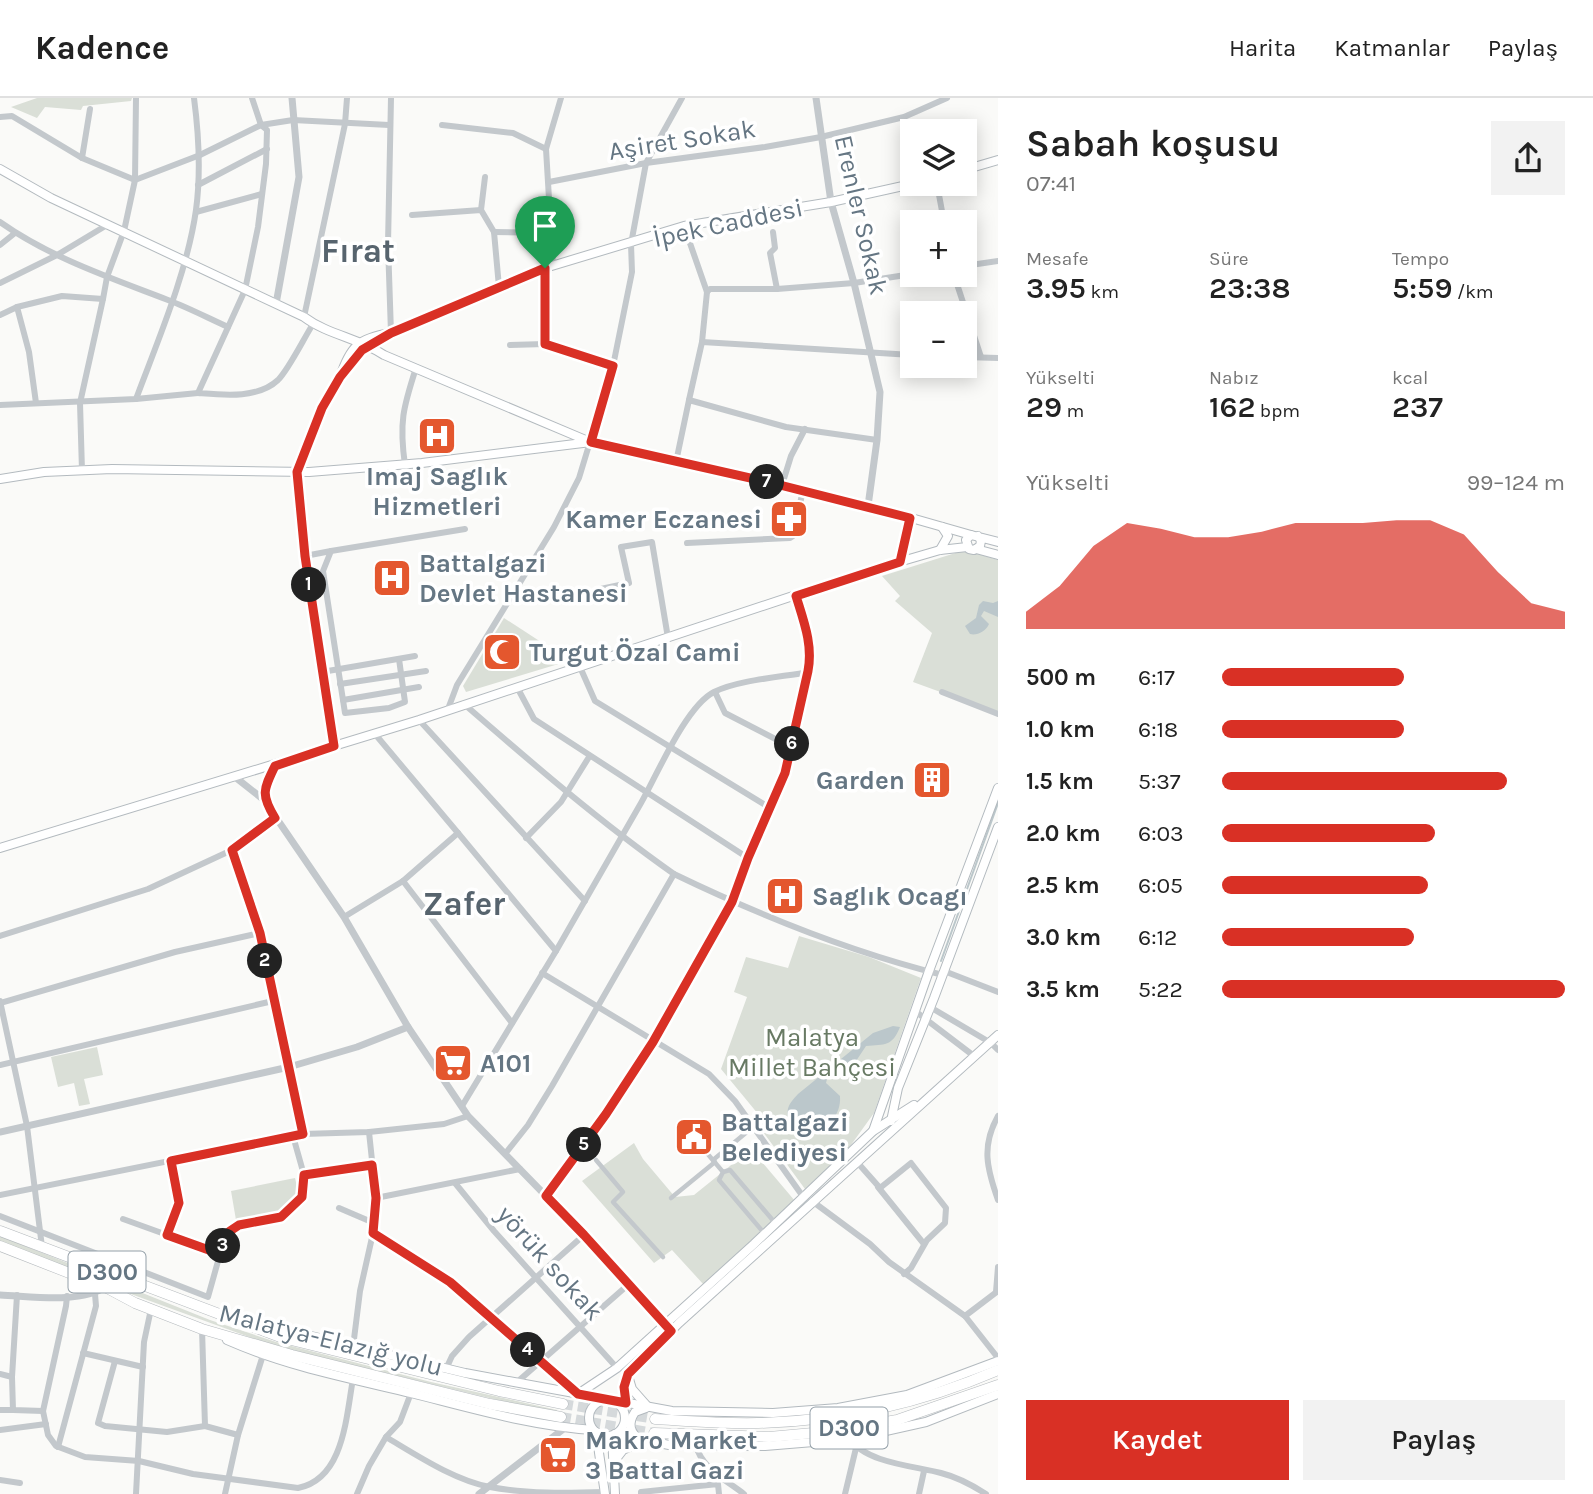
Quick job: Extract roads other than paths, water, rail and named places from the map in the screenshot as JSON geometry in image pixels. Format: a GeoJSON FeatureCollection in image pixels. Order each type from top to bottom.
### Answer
{"type":"FeatureCollection","features":[{"type":"Feature","properties":{"kind":"highway","name":"Malatya-Elazığ yolu"},"geometry":{"type":"LineString","coordinates":[[0,1231],[214,1312]]}},
{"type":"Feature","properties":{"kind":"highway","name":"D300"},"geometry":{"type":"LineString","coordinates":[[0,1246],[105,1287],[150,1310],[202,1329]]}},
{"type":"Feature","properties":{"kind":"highway"},"geometry":{"type":"LineString","coordinates":[[214,1312],[296,1342],[563,1404]]}},
{"type":"Feature","properties":{"kind":"highway"},"geometry":{"type":"LineString","coordinates":[[202,1329],[274,1350],[490,1404],[561,1417]]}},
{"type":"Feature","properties":{"kind":"highway","name":"D300"},"geometry":{"type":"LineString","coordinates":[[655,1419],[756,1423],[836,1417],[921,1398],[998,1370]]}},
{"type":"Feature","properties":{"kind":"highway","name":"D300"},"geometry":{"type":"LineString","coordinates":[[695,1440],[769,1437],[865,1426],[897,1420],[998,1385]]}},
{"type":"Feature","properties":{"kind":"highway"},"geometry":{"type":"LineString","coordinates":[[648,1438],[695,1440]]}},
{"type":"Feature","properties":{"kind":"main road"},"geometry":{"type":"LineString","coordinates":[[977,166],[998,160]]}},
{"type":"Feature","properties":{"kind":"main road"},"geometry":{"type":"LineString","coordinates":[[0,169],[51,198],[304,317],[332,333],[370,345],[384,355],[591,442],[803,490],[998,542]]}},
{"type":"Feature","properties":{"kind":"main road","name":"İpek Caddesi"},"geometry":{"type":"LineString","coordinates":[[391,333],[549,267],[684,226],[831,202],[900,187]]}},
{"type":"Feature","properties":{"kind":"main road"},"geometry":{"type":"LineString","coordinates":[[340,377],[347,356],[360,342],[391,333]]}},
{"type":"Feature","properties":{"kind":"main road"},"geometry":{"type":"LineString","coordinates":[[334,746],[305,556],[297,472],[322,408],[340,377],[362,350],[391,333]]}},
{"type":"Feature","properties":{"kind":"main road"},"geometry":{"type":"LineString","coordinates":[[0,479],[44,472],[112,469],[297,472],[405,465],[591,442]]}},
{"type":"Feature","properties":{"kind":"main road"},"geometry":{"type":"LineString","coordinates":[[940,550],[948,536],[942,527]]}},
{"type":"Feature","properties":{"kind":"main road"},"geometry":{"type":"LineString","coordinates":[[972,548],[966,540],[974,536]]}},
{"type":"Feature","properties":{"kind":"main road"},"geometry":{"type":"LineString","coordinates":[[972,548],[981,544],[974,536]]}},
{"type":"Feature","properties":{"kind":"main road"},"geometry":{"type":"LineString","coordinates":[[0,848],[275,766],[940,550],[972,548],[998,555]]}},
{"type":"Feature","properties":{"kind":"main road"},"geometry":{"type":"LineString","coordinates":[[877,1144],[873,1131],[929,971],[998,788]]}},
{"type":"Feature","properties":{"kind":"main road"},"geometry":{"type":"LineString","coordinates":[[892,1131],[891,1119],[898,1088],[998,827]]}},
{"type":"Feature","properties":{"kind":"main road"},"geometry":{"type":"LineString","coordinates":[[626,1403],[624,1387],[628,1374],[668,1328],[776,1224],[857,1163],[998,1035]]}},
{"type":"Feature","properties":{"kind":"main road"},"geometry":{"type":"LineString","coordinates":[[578,1394],[668,1328],[808,1200],[873,1131],[926,1099]]}},
{"type":"Feature","properties":{"kind":"main road","name":"Malatya-Elazığ yolu"},"geometry":{"type":"LineString","coordinates":[[214,1312],[446,1369],[672,1411],[773,1413],[838,1408],[907,1395],[936,1386],[998,1359]]}},
{"type":"Feature","properties":{"kind":"main road","name":"D300"},"geometry":{"type":"LineString","coordinates":[[202,1329],[263,1355],[353,1379],[487,1412],[595,1431]]}},
{"type":"Feature","properties":{"kind":"main road"},"geometry":{"type":"LineString","coordinates":[[628,1374],[632,1389],[649,1408]]}},
{"type":"Feature","properties":{"kind":"main road"},"geometry":{"type":"LineString","coordinates":[[649,1408],[635,1412],[630,1423],[633,1435],[669,1445],[695,1440],[765,1446],[850,1439],[926,1422],[998,1394]]}},
{"type":"Feature","properties":{"kind":"main road"},"geometry":{"type":"LineString","coordinates":[[605,1493],[595,1431],[589,1417],[592,1408],[600,1401],[611,1400],[620,1404],[626,1417],[623,1427],[614,1435],[612,1464],[615,1494]]}},
{"type":"Feature","properties":{"kind":"main road"},"geometry":{"type":"LineString","coordinates":[[595,1431],[602,1436],[648,1438]]}},
{"type":"Feature","properties":{"kind":"main road"},"geometry":{"type":"LineString","coordinates":[[612,1464],[623,1450],[648,1438]]}},
{"type":"Feature","properties":{"kind":"street"},"geometry":{"type":"LineString","coordinates":[[82,471],[80,403],[107,277],[124,231],[135,180],[136,98]]}},
{"type":"Feature","properties":{"kind":"street"},"geometry":{"type":"LineString","coordinates":[[136,400],[172,301],[195,212],[200,155],[194,98]]}},
{"type":"Feature","properties":{"kind":"street"},"geometry":{"type":"LineString","coordinates":[[198,393],[245,290],[267,149],[267,130],[261,125],[252,98]]}},
{"type":"Feature","properties":{"kind":"street"},"geometry":{"type":"LineString","coordinates":[[276,304],[299,177],[292,98]]}},
{"type":"Feature","properties":{"kind":"street"},"geometry":{"type":"LineString","coordinates":[[304,317],[345,124],[347,98]]}},
{"type":"Feature","properties":{"kind":"street"},"geometry":{"type":"LineString","coordinates":[[391,98],[388,244],[391,333]]}},
{"type":"Feature","properties":{"kind":"street"},"geometry":{"type":"LineString","coordinates":[[545,344],[552,233],[546,149],[561,98]]}},
{"type":"Feature","properties":{"kind":"street"},"geometry":{"type":"LineString","coordinates":[[448,709],[457,685],[554,527],[579,478],[613,366],[632,272],[631,244],[646,163],[682,98]]}},
{"type":"Feature","properties":{"kind":"street","name":"Erenler Sokak"},"geometry":{"type":"LineString","coordinates":[[816,98],[831,202],[855,283],[880,392],[868,506]]}},
{"type":"Feature","properties":{"kind":"street","name":"Aşiret Sokak"},"geometry":{"type":"LineString","coordinates":[[550,182],[646,163],[821,137],[904,117],[947,98]]}},
{"type":"Feature","properties":{"kind":"street"},"geometry":{"type":"LineString","coordinates":[[82,158],[90,109]]}},
{"type":"Feature","properties":{"kind":"street"},"geometry":{"type":"LineString","coordinates":[[0,117],[12,116],[82,158],[135,180],[200,155],[261,125],[293,120],[389,125]]}},
{"type":"Feature","properties":{"kind":"street"},"geometry":{"type":"LineString","coordinates":[[442,125],[513,134],[546,149]]}},
{"type":"Feature","properties":{"kind":"street"},"geometry":{"type":"LineString","coordinates":[[198,185],[267,149]]}},
{"type":"Feature","properties":{"kind":"street"},"geometry":{"type":"LineString","coordinates":[[485,177],[481,210],[494,232],[499,287]]}},
{"type":"Feature","properties":{"kind":"street"},"geometry":{"type":"LineString","coordinates":[[195,212],[262,194]]}},
{"type":"Feature","properties":{"kind":"street"},"geometry":{"type":"LineString","coordinates":[[412,215],[481,210]]}},
{"type":"Feature","properties":{"kind":"street"},"geometry":{"type":"LineString","coordinates":[[0,222],[57,255],[172,301],[228,327]]}},
{"type":"Feature","properties":{"kind":"street"},"geometry":{"type":"LineString","coordinates":[[0,283],[57,255],[107,225]]}},
{"type":"Feature","properties":{"kind":"street"},"geometry":{"type":"LineString","coordinates":[[676,462],[702,342],[708,292],[684,226]]}},
{"type":"Feature","properties":{"kind":"street"},"geometry":{"type":"LineString","coordinates":[[494,232],[552,233]]}},
{"type":"Feature","properties":{"kind":"street"},"geometry":{"type":"LineString","coordinates":[[773,232],[775,248],[770,253],[777,289]]}},
{"type":"Feature","properties":{"kind":"street"},"geometry":{"type":"LineString","coordinates":[[0,245],[15,233]]}},
{"type":"Feature","properties":{"kind":"street"},"geometry":{"type":"LineString","coordinates":[[977,264],[998,261]]}},
{"type":"Feature","properties":{"kind":"street"},"geometry":{"type":"LineString","coordinates":[[708,292],[710,289],[777,289],[855,283],[900,276]]}},
{"type":"Feature","properties":{"kind":"street"},"geometry":{"type":"LineString","coordinates":[[958,287],[981,357]]}},
{"type":"Feature","properties":{"kind":"street"},"geometry":{"type":"LineString","coordinates":[[0,315],[17,307],[62,296],[103,299]]}},
{"type":"Feature","properties":{"kind":"street"},"geometry":{"type":"LineString","coordinates":[[17,307],[29,352],[36,403]]}},
{"type":"Feature","properties":{"kind":"street"},"geometry":{"type":"LineString","coordinates":[[0,405],[136,400],[198,393],[225,396],[262,390],[278,379],[313,324]]}},
{"type":"Feature","properties":{"kind":"street"},"geometry":{"type":"LineString","coordinates":[[702,342],[900,355]]}},
{"type":"Feature","properties":{"kind":"street"},"geometry":{"type":"LineString","coordinates":[[510,345],[545,344],[613,366]]}},
{"type":"Feature","properties":{"kind":"street"},"geometry":{"type":"LineString","coordinates":[[977,357],[998,358]]}},
{"type":"Feature","properties":{"kind":"street"},"geometry":{"type":"LineString","coordinates":[[405,465],[401,435],[403,406],[416,368]]}},
{"type":"Feature","properties":{"kind":"street"},"geometry":{"type":"LineString","coordinates":[[689,400],[786,427],[877,440]]}},
{"type":"Feature","properties":{"kind":"street"},"geometry":{"type":"LineString","coordinates":[[782,485],[791,456],[805,429]]}},
{"type":"Feature","properties":{"kind":"street"},"geometry":{"type":"LineString","coordinates":[[687,543],[790,538],[793,536],[803,490]]}},
{"type":"Feature","properties":{"kind":"street"},"geometry":{"type":"LineString","coordinates":[[900,562],[910,518]]}},
{"type":"Feature","properties":{"kind":"street"},"geometry":{"type":"LineString","coordinates":[[305,556],[465,530]]}},
{"type":"Feature","properties":{"kind":"street"},"geometry":{"type":"LineString","coordinates":[[596,590],[629,583],[621,547],[652,542],[668,638]]}},
{"type":"Feature","properties":{"kind":"street"},"geometry":{"type":"LineString","coordinates":[[331,551],[323,571],[345,713],[389,708],[405,702],[399,659]]}},
{"type":"Feature","properties":{"kind":"street"},"geometry":{"type":"LineString","coordinates":[[546,1196],[606,1114],[653,1042],[732,902],[785,773],[808,671],[811,655],[807,630],[796,596]]}},
{"type":"Feature","properties":{"kind":"street"},"geometry":{"type":"LineString","coordinates":[[321,672],[415,656]]}},
{"type":"Feature","properties":{"kind":"street"},"geometry":{"type":"LineString","coordinates":[[580,667],[595,701],[770,807]]}},
{"type":"Feature","properties":{"kind":"street"},"geometry":{"type":"LineString","coordinates":[[341,684],[426,671]]}},
{"type":"Feature","properties":{"kind":"street"},"geometry":{"type":"LineString","coordinates":[[462,1106],[556,951],[670,748],[701,702],[715,692],[808,671]]}},
{"type":"Feature","properties":{"kind":"street"},"geometry":{"type":"LineString","coordinates":[[343,700],[419,687]]}},
{"type":"Feature","properties":{"kind":"street"},"geometry":{"type":"LineString","coordinates":[[517,687],[534,719],[748,858]]}},
{"type":"Feature","properties":{"kind":"street"},"geometry":{"type":"LineString","coordinates":[[715,692],[725,713],[791,747]]}},
{"type":"Feature","properties":{"kind":"street"},"geometry":{"type":"LineString","coordinates":[[942,692],[998,713]]}},
{"type":"Feature","properties":{"kind":"street"},"geometry":{"type":"LineString","coordinates":[[707,697],[722,707]]}},
{"type":"Feature","properties":{"kind":"street"},"geometry":{"type":"LineString","coordinates":[[464,704],[566,792],[674,874],[732,902],[840,943],[929,971],[944,973],[998,992]]}},
{"type":"Feature","properties":{"kind":"street"},"geometry":{"type":"LineString","coordinates":[[419,720],[584,901]]}},
{"type":"Feature","properties":{"kind":"street"},"geometry":{"type":"LineString","coordinates":[[375,734],[556,951]]}},
{"type":"Feature","properties":{"kind":"street"},"geometry":{"type":"LineString","coordinates":[[526,838],[561,802],[589,757]]}},
{"type":"Feature","properties":{"kind":"street"},"geometry":{"type":"LineString","coordinates":[[264,800],[266,785],[275,766]]}},
{"type":"Feature","properties":{"kind":"street"},"geometry":{"type":"LineString","coordinates":[[235,776],[264,800],[344,917],[408,1027],[468,1116],[584,1235],[668,1328]]}},
{"type":"Feature","properties":{"kind":"street"},"geometry":{"type":"LineString","coordinates":[[0,936],[148,889],[232,850],[275,818]]}},
{"type":"Feature","properties":{"kind":"street"},"geometry":{"type":"LineString","coordinates":[[344,917],[402,881],[458,833]]}},
{"type":"Feature","properties":{"kind":"street"},"geometry":{"type":"LineString","coordinates":[[232,850],[260,933],[303,1134]]}},
{"type":"Feature","properties":{"kind":"street"},"geometry":{"type":"LineString","coordinates":[[505,1154],[528,1125],[674,874]]}},
{"type":"Feature","properties":{"kind":"street"},"geometry":{"type":"LineString","coordinates":[[402,881],[512,1023]]}},
{"type":"Feature","properties":{"kind":"street"},"geometry":{"type":"LineString","coordinates":[[42,1247],[27,1126],[0,1002],[175,952],[260,933]]}},
{"type":"Feature","properties":{"kind":"street"},"geometry":{"type":"LineString","coordinates":[[542,973],[709,1074],[735,1101],[808,1200],[870,1244],[888,1262],[965,1316],[998,1359]]}},
{"type":"Feature","properties":{"kind":"street"},"geometry":{"type":"LineString","coordinates":[[0,1065],[273,1000]]}},
{"type":"Feature","properties":{"kind":"street"},"geometry":{"type":"LineString","coordinates":[[930,1007],[991,1043],[998,1050]]}},
{"type":"Feature","properties":{"kind":"street"},"geometry":{"type":"LineString","coordinates":[[915,1011],[974,1056]]}},
{"type":"Feature","properties":{"kind":"street"},"geometry":{"type":"LineString","coordinates":[[0,1132],[289,1067],[357,1047],[408,1027]]}},
{"type":"Feature","properties":{"kind":"street"},"geometry":{"type":"LineString","coordinates":[[0,1195],[303,1134],[369,1132],[444,1124],[468,1116]]}},
{"type":"Feature","properties":{"kind":"street"},"geometry":{"type":"LineString","coordinates":[[998,1116],[986,1148],[990,1178],[998,1200]]}},
{"type":"Feature","properties":{"kind":"street"},"geometry":{"type":"LineString","coordinates":[[671,1198],[753,1127]]}},
{"type":"Feature","properties":{"kind":"street"},"geometry":{"type":"LineString","coordinates":[[353,1347],[360,1291],[373,1233],[376,1198],[369,1132]]}},
{"type":"Feature","properties":{"kind":"street"},"geometry":{"type":"LineString","coordinates":[[0,1216],[208,1297],[220,1254],[230,1231],[239,1225],[281,1217],[302,1197],[304,1175],[293,1136]]}},
{"type":"Feature","properties":{"kind":"street"},"geometry":{"type":"LineString","coordinates":[[706,1152],[723,1172]]}},
{"type":"Feature","properties":{"kind":"street"},"geometry":{"type":"LineString","coordinates":[[596,1160],[623,1192],[612,1202],[663,1257]]}},
{"type":"Feature","properties":{"kind":"street"},"geometry":{"type":"LineString","coordinates":[[167,1235],[179,1203],[171,1161]]}},
{"type":"Feature","properties":{"kind":"street"},"geometry":{"type":"LineString","coordinates":[[857,1163],[924,1244]]}},
{"type":"Feature","properties":{"kind":"street"},"geometry":{"type":"LineString","coordinates":[[878,1187],[911,1163],[946,1208],[945,1223],[924,1244],[905,1274]]}},
{"type":"Feature","properties":{"kind":"street"},"geometry":{"type":"LineString","coordinates":[[304,1175],[372,1165]]}},
{"type":"Feature","properties":{"kind":"street"},"geometry":{"type":"LineString","coordinates":[[376,1198],[520,1169]]}},
{"type":"Feature","properties":{"kind":"street"},"geometry":{"type":"LineString","coordinates":[[765,1234],[719,1180],[723,1172],[730,1170],[776,1224]]}},
{"type":"Feature","properties":{"kind":"street","name":"yörük sokak"},"geometry":{"type":"LineString","coordinates":[[455,1183],[494,1231],[617,1368]]}},
{"type":"Feature","properties":{"kind":"street"},"geometry":{"type":"LineString","coordinates":[[339,1208],[374,1223]]}},
{"type":"Feature","properties":{"kind":"street"},"geometry":{"type":"LineString","coordinates":[[123,1219],[220,1254]]}},
{"type":"Feature","properties":{"kind":"street"},"geometry":{"type":"LineString","coordinates":[[373,1233],[450,1282],[578,1394]]}},
{"type":"Feature","properties":{"kind":"street"},"geometry":{"type":"LineString","coordinates":[[446,1369],[452,1356],[490,1316],[584,1235]]}},
{"type":"Feature","properties":{"kind":"street"},"geometry":{"type":"LineString","coordinates":[[965,1316],[997,1292],[998,1267]]}},
{"type":"Feature","properties":{"kind":"street"},"geometry":{"type":"LineString","coordinates":[[516,1383],[629,1284]]}},
{"type":"Feature","properties":{"kind":"street"},"geometry":{"type":"LineString","coordinates":[[0,1295],[95,1294],[105,1287]]}},
{"type":"Feature","properties":{"kind":"street"},"geometry":{"type":"LineString","coordinates":[[58,1447],[96,1306],[95,1294]]}},
{"type":"Feature","properties":{"kind":"street"},"geometry":{"type":"LineString","coordinates":[[13,1410],[12,1377],[17,1295]]}},
{"type":"Feature","properties":{"kind":"street"},"geometry":{"type":"LineString","coordinates":[[67,1296],[43,1411],[48,1435],[58,1447],[85,1457],[139,1461],[193,1474],[298,1489],[310,1486],[321,1479],[341,1442],[353,1379]]}},
{"type":"Feature","properties":{"kind":"street"},"geometry":{"type":"LineString","coordinates":[[136,1494],[144,1342],[150,1310]]}},
{"type":"Feature","properties":{"kind":"street"},"geometry":{"type":"LineString","coordinates":[[202,1329],[205,1426]]}},
{"type":"Feature","properties":{"kind":"street"},"geometry":{"type":"LineString","coordinates":[[83,1353],[143,1367]]}},
{"type":"Feature","properties":{"kind":"street"},"geometry":{"type":"LineString","coordinates":[[225,1494],[238,1434],[263,1355]]}},
{"type":"Feature","properties":{"kind":"street"},"geometry":{"type":"LineString","coordinates":[[115,1361],[98,1423],[167,1432],[205,1426],[238,1434]]}},
{"type":"Feature","properties":{"kind":"street"},"geometry":{"type":"LineString","coordinates":[[0,1374],[12,1377]]}},
{"type":"Feature","properties":{"kind":"street"},"geometry":{"type":"LineString","coordinates":[[357,1494],[386,1437],[400,1422],[411,1393]]}},
{"type":"Feature","properties":{"kind":"street"},"geometry":{"type":"LineString","coordinates":[[0,1410],[43,1411]]}},
{"type":"Feature","properties":{"kind":"street"},"geometry":{"type":"LineString","coordinates":[[0,1430],[46,1424]]}},
{"type":"Feature","properties":{"kind":"street"},"geometry":{"type":"LineString","coordinates":[[480,1494],[566,1427]]}},
{"type":"Feature","properties":{"kind":"street"},"geometry":{"type":"LineString","coordinates":[[386,1437],[423,1459],[488,1487],[518,1492],[605,1493]]}},
{"type":"Feature","properties":{"kind":"street"},"geometry":{"type":"LineString","coordinates":[[850,1439],[856,1448],[896,1464],[941,1473],[986,1494]]}},
{"type":"Feature","properties":{"kind":"street"},"geometry":{"type":"LineString","coordinates":[[695,1440],[698,1455],[706,1465],[744,1494]]}},
{"type":"Feature","properties":{"kind":"street"},"geometry":{"type":"LineString","coordinates":[[845,1494],[856,1448]]}},
{"type":"Feature","properties":{"kind":"street"},"geometry":{"type":"LineString","coordinates":[[919,1494],[924,1471]]}},
{"type":"Feature","properties":{"kind":"street"},"geometry":{"type":"LineString","coordinates":[[0,1480],[20,1483]]}},
{"type":"Feature","properties":{"kind":"street"},"geometry":{"type":"LineString","coordinates":[[641,1494],[718,1484],[719,1494]]}},
{"type":"Feature","properties":{"kind":"waterway"},"geometry":{"type":"LineString","coordinates":[[941,961],[998,803]]}},
{"type":"Feature","properties":{"kind":"tunnel"},"geometry":{"type":"LineString","coordinates":[[563,1404],[655,1419]]}},
{"type":"Feature","properties":{"kind":"tunnel"},"geometry":{"type":"LineString","coordinates":[[561,1417],[654,1433]]}},
{"type":"Feature","properties":{"kind":"place","name":"Imaj Saglık Hizmetleri"},"geometry":{"type":"Point","coordinates":[437,436]}},
{"type":"Feature","properties":{"kind":"place","name":"Kamer Eczanesi"},"geometry":{"type":"Point","coordinates":[789,519]}},
{"type":"Feature","properties":{"kind":"place","name":"Battalgazi Devlet Hastanesi"},"geometry":{"type":"Point","coordinates":[392,578]}},
{"type":"Feature","properties":{"kind":"place","name":"Turgut Özal Cami"},"geometry":{"type":"Point","coordinates":[502,652]}},
{"type":"Feature","properties":{"kind":"place","name":"Garden"},"geometry":{"type":"Point","coordinates":[932,780]}},
{"type":"Feature","properties":{"kind":"place","name":"Saglık Ocagı"},"geometry":{"type":"Point","coordinates":[785,896]}},
{"type":"Feature","properties":{"kind":"place","name":"A101"},"geometry":{"type":"Point","coordinates":[453,1063]}},
{"type":"Feature","properties":{"kind":"place","name":"Battalgazi Belediyesi"},"geometry":{"type":"Point","coordinates":[694,1137]}},
{"type":"Feature","properties":{"kind":"place","name":"Makro Market 3 Battal Gazi"},"geometry":{"type":"Point","coordinates":[558,1455]}},
{"type":"Feature","properties":{"kind":"district","name":"Fırat"},"geometry":{"type":"Point","coordinates":[358,251]}},
{"type":"Feature","properties":{"kind":"district","name":"Zafer"},"geometry":{"type":"Point","coordinates":[464,904]}},
{"type":"Feature","properties":{"kind":"park label","name":"Malatya Millet Bahçesi"},"geometry":{"type":"Point","coordinates":[812,1052]}}]}
